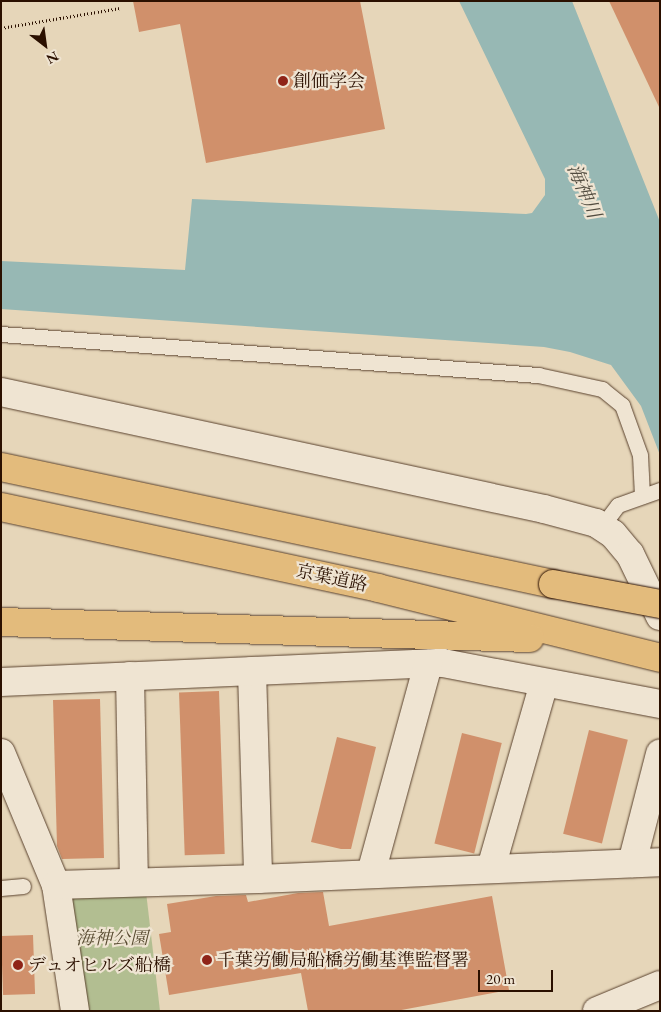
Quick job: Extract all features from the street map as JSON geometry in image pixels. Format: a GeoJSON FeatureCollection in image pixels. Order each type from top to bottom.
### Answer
{"type":"FeatureCollection","features":[{"type":"Feature","properties":{"kind":"highway"},"geometry":{"type":"LineString","coordinates":[[1,467],[610,596],[660,604]]}},
{"type":"Feature","properties":{"kind":"highway","name":"京葉道路"},"geometry":{"type":"LineString","coordinates":[[1,507],[378,588],[660,658]]}},
{"type":"Feature","properties":{"kind":"highway"},"geometry":{"type":"LineString","coordinates":[[1,622],[324,630],[587,640]]}},
{"type":"Feature","properties":{"kind":"street"},"geometry":{"type":"LineString","coordinates":[[1,392],[544,509],[596,523],[614,534],[630,554],[660,616]]}},
{"type":"Feature","properties":{"kind":"street"},"geometry":{"type":"LineString","coordinates":[[1,682],[443,663],[660,704]]}},
{"type":"Feature","properties":{"kind":"street"},"geometry":{"type":"LineString","coordinates":[[371,873],[428,664]]}},
{"type":"Feature","properties":{"kind":"street"},"geometry":{"type":"LineString","coordinates":[[252,671],[258,879]]}},
{"type":"Feature","properties":{"kind":"street"},"geometry":{"type":"LineString","coordinates":[[130,676],[134,882]]}},
{"type":"Feature","properties":{"kind":"street"},"geometry":{"type":"LineString","coordinates":[[491,868],[544,683]]}},
{"type":"Feature","properties":{"kind":"street"},"geometry":{"type":"LineString","coordinates":[[1,753],[56,884],[75,1011]]}},
{"type":"Feature","properties":{"kind":"street"},"geometry":{"type":"LineString","coordinates":[[632,863],[660,754]]}},
{"type":"Feature","properties":{"kind":"street"},"geometry":{"type":"LineString","coordinates":[[56,884],[258,879],[660,862]]}},
{"type":"Feature","properties":{"kind":"street"},"geometry":{"type":"LineString","coordinates":[[601,1010],[660,986]]}},
{"type":"Feature","properties":{"kind":"lane"},"geometry":{"type":"LineString","coordinates":[[1,334],[538,375],[602,389],[622,405],[640,455],[642,496]]}},
{"type":"Feature","properties":{"kind":"lane"},"geometry":{"type":"LineString","coordinates":[[602,526],[618,505],[660,490]]}},
{"type":"Feature","properties":{"kind":"lane"},"geometry":{"type":"LineString","coordinates":[[1,888],[23,886]]}},
{"type":"Feature","properties":{"kind":"path"},"geometry":{"type":"LineString","coordinates":[[1,28],[120,8]]}},
{"type":"Feature","properties":{"kind":"green space","name":"海神公園"},"geometry":{"type":"Polygon","coordinates":[[[146,892],[160,1011],[83,1011],[66,896],[146,892]]]}},
{"type":"Feature","properties":{"kind":"water","name":"海神川"},"geometry":{"type":"Polygon","coordinates":[[[459,1],[572,1],[660,222],[660,455],[641,406],[611,365],[570,352],[544,347],[1,309],[1,261],[185,270],[192,199],[532,213],[545,195],[545,179],[459,1]]]}},
{"type":"Feature","properties":{"kind":"building","name":"創価学会"},"geometry":{"type":"Polygon","coordinates":[[[133,1],[360,1],[385,129],[206,163],[180,24],[139,32],[133,1]]]}},
{"type":"Feature","properties":{"kind":"building"},"geometry":{"type":"Polygon","coordinates":[[[609,1],[660,1],[660,109],[609,1]]]}},
{"type":"Feature","properties":{"kind":"building"},"geometry":{"type":"Polygon","coordinates":[[[219,691],[225,854],[185,855],[179,692],[219,691]]]}},
{"type":"Feature","properties":{"kind":"building"},"geometry":{"type":"Polygon","coordinates":[[[100,699],[104,858],[62,859],[57,846],[53,700],[100,699]]]}},
{"type":"Feature","properties":{"kind":"building"},"geometry":{"type":"Polygon","coordinates":[[[589,730],[628,740],[602,843],[563,834],[589,730]]]}},
{"type":"Feature","properties":{"kind":"building"},"geometry":{"type":"Polygon","coordinates":[[[462,733],[502,743],[474,854],[434,844],[462,733]]]}},
{"type":"Feature","properties":{"kind":"building"},"geometry":{"type":"Polygon","coordinates":[[[337,737],[376,747],[351,849],[341,849],[311,842],[337,737]]]}},
{"type":"Feature","properties":{"kind":"building"},"geometry":{"type":"Polygon","coordinates":[[[323,892],[329,926],[492,896],[509,990],[396,1011],[308,1011],[301,973],[169,995],[159,934],[171,932],[167,904],[216,896],[246,895],[248,902],[298,893],[323,892]]]}},
{"type":"Feature","properties":{"kind":"building","name":"デュオヒルズ船橋"},"geometry":{"type":"Polygon","coordinates":[[[33,935],[35,994],[3,995],[1,936],[33,935]]]}},
{"type":"Feature","properties":{"kind":"place","name":"創価学会"},"geometry":{"type":"Point","coordinates":[283,81]}},
{"type":"Feature","properties":{"kind":"place","name":"千葉労働局船橋労働基準監督署"},"geometry":{"type":"Point","coordinates":[207,960]}},
{"type":"Feature","properties":{"kind":"place","name":"デュオヒルズ船橋"},"geometry":{"type":"Point","coordinates":[18,965]}}]}
